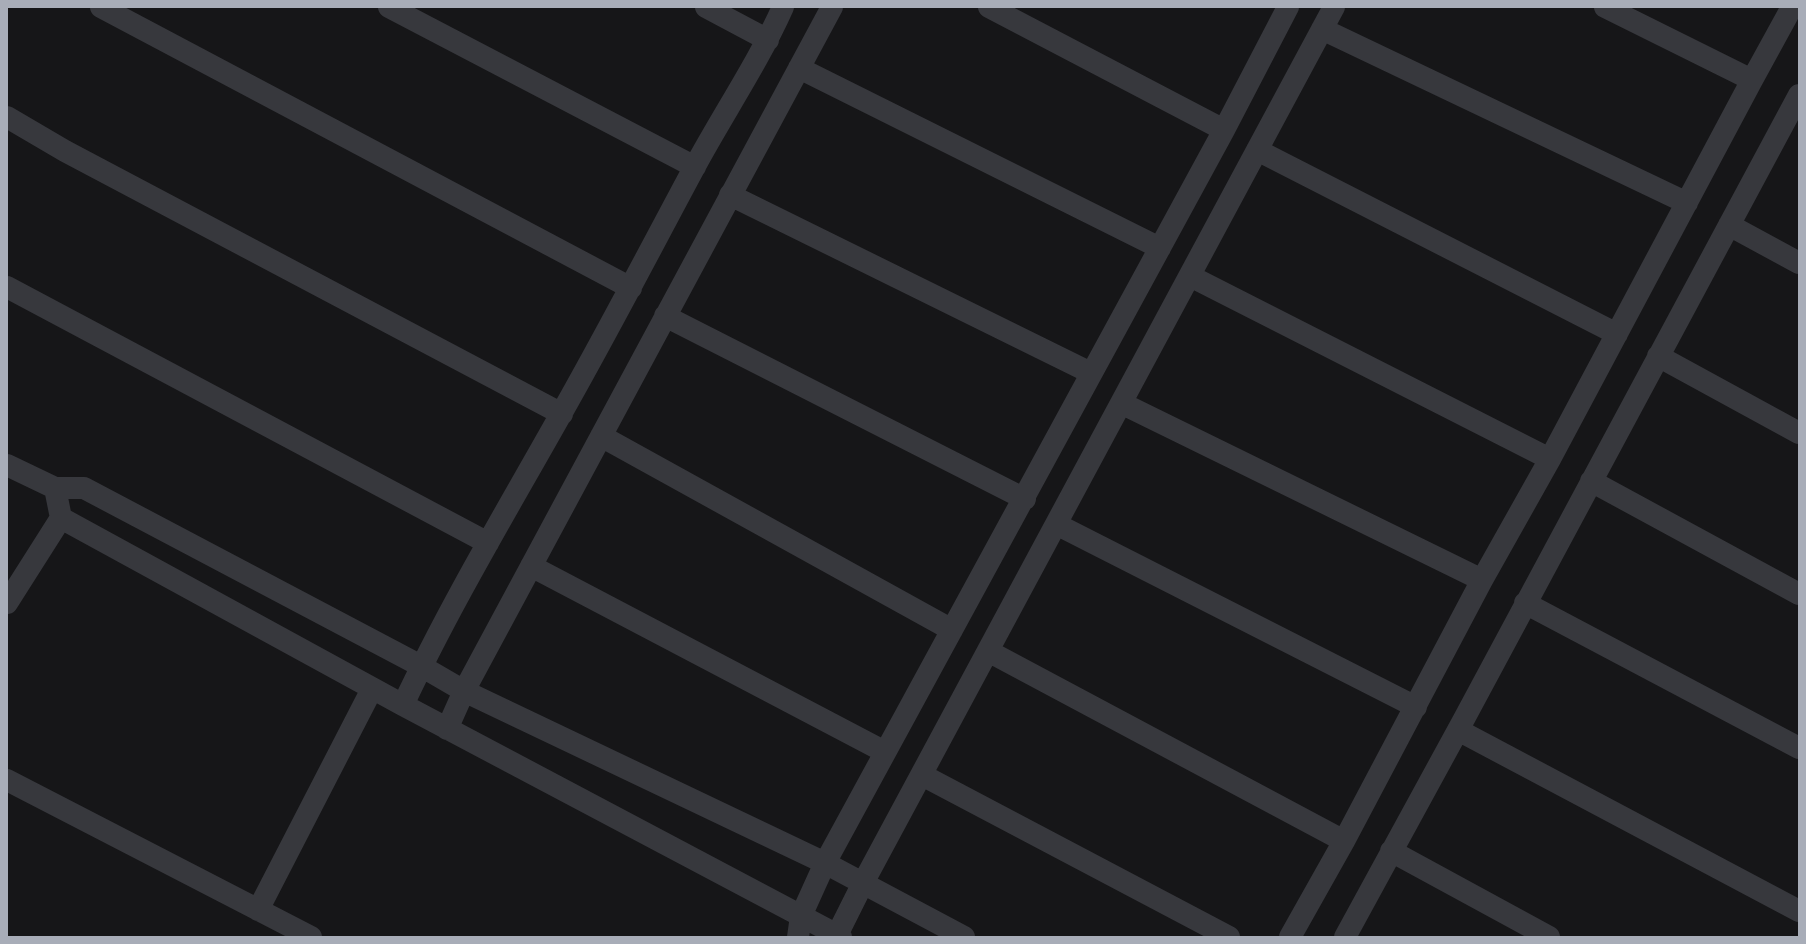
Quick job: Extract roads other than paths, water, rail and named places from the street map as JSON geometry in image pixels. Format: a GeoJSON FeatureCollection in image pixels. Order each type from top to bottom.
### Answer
{"type":"FeatureCollection","features":[{"type":"Feature","properties":{"kind":"street"},"geometry":{"type":"LineString","coordinates":[[101,7],[631,288]]}},
{"type":"Feature","properties":{"kind":"street"},"geometry":{"type":"LineString","coordinates":[[389,7],[695,167]]}},
{"type":"Feature","properties":{"kind":"street"},"geometry":{"type":"LineString","coordinates":[[706,7],[768,40]]}},
{"type":"Feature","properties":{"kind":"street"},"geometry":{"type":"LineString","coordinates":[[403,705],[422,666],[488,543],[562,414],[695,167],[768,40],[784,7]]}},
{"type":"Feature","properties":{"kind":"street"},"geometry":{"type":"LineString","coordinates":[[447,729],[464,691],[832,7]]}},
{"type":"Feature","properties":{"kind":"street"},"geometry":{"type":"LineString","coordinates":[[989,7],[1224,130]]}},
{"type":"Feature","properties":{"kind":"street"},"geometry":{"type":"LineString","coordinates":[[800,926],[825,863],[1025,499],[1091,373],[1224,130],[1288,7]]}},
{"type":"Feature","properties":{"kind":"street"},"geometry":{"type":"LineString","coordinates":[[61,518],[447,729],[800,926],[838,937],[863,883],[1334,7]]}},
{"type":"Feature","properties":{"kind":"street"},"geometry":{"type":"LineString","coordinates":[[1605,7],[1752,80]]}},
{"type":"Feature","properties":{"kind":"street"},"geometry":{"type":"LineString","coordinates":[[1290,937],[1344,841],[1482,580],[1550,459],[1792,7]]}},
{"type":"Feature","properties":{"kind":"street"},"geometry":{"type":"LineString","coordinates":[[1322,29],[1687,203]]}},
{"type":"Feature","properties":{"kind":"street"},"geometry":{"type":"LineString","coordinates":[[799,68],[1160,248]]}},
{"type":"Feature","properties":{"kind":"street"},"geometry":{"type":"LineString","coordinates":[[1345,937],[1458,730],[1728,225],[1798,101]]}},
{"type":"Feature","properties":{"kind":"street"},"geometry":{"type":"LineString","coordinates":[[7,117],[65,151],[562,414]]}},
{"type":"Feature","properties":{"kind":"street"},"geometry":{"type":"LineString","coordinates":[[1257,150],[1617,334]]}},
{"type":"Feature","properties":{"kind":"street"},"geometry":{"type":"LineString","coordinates":[[730,195],[1091,373]]}},
{"type":"Feature","properties":{"kind":"street"},"geometry":{"type":"LineString","coordinates":[[1728,225],[1799,263]]}},
{"type":"Feature","properties":{"kind":"street"},"geometry":{"type":"LineString","coordinates":[[1190,276],[1550,459]]}},
{"type":"Feature","properties":{"kind":"street"},"geometry":{"type":"LineString","coordinates":[[7,287],[488,543]]}},
{"type":"Feature","properties":{"kind":"street"},"geometry":{"type":"LineString","coordinates":[[665,316],[1025,499]]}},
{"type":"Feature","properties":{"kind":"street"},"geometry":{"type":"LineString","coordinates":[[1658,356],[1799,433]]}},
{"type":"Feature","properties":{"kind":"street"},"geometry":{"type":"LineString","coordinates":[[1121,403],[1482,580]]}},
{"type":"Feature","properties":{"kind":"street"},"geometry":{"type":"LineString","coordinates":[[601,436],[952,630]]}},
{"type":"Feature","properties":{"kind":"street"},"geometry":{"type":"LineString","coordinates":[[7,465],[55,488],[84,488],[422,666],[464,691],[825,863],[964,937]]}},
{"type":"Feature","properties":{"kind":"street"},"geometry":{"type":"LineString","coordinates":[[1591,481],[1799,594]]}},
{"type":"Feature","properties":{"kind":"street"},"geometry":{"type":"LineString","coordinates":[[7,603],[61,518],[55,488]]}},
{"type":"Feature","properties":{"kind":"street"},"geometry":{"type":"LineString","coordinates":[[1056,524],[1416,707]]}},
{"type":"Feature","properties":{"kind":"street"},"geometry":{"type":"LineString","coordinates":[[531,566],[886,752]]}},
{"type":"Feature","properties":{"kind":"street"},"geometry":{"type":"LineString","coordinates":[[1525,603],[1799,748]]}},
{"type":"Feature","properties":{"kind":"street"},"geometry":{"type":"LineString","coordinates":[[988,651],[1344,841]]}},
{"type":"Feature","properties":{"kind":"street"},"geometry":{"type":"LineString","coordinates":[[258,910],[372,689]]}},
{"type":"Feature","properties":{"kind":"street"},"geometry":{"type":"LineString","coordinates":[[1458,730],[1799,911]]}},
{"type":"Feature","properties":{"kind":"street"},"geometry":{"type":"LineString","coordinates":[[922,775],[1228,937]]}},
{"type":"Feature","properties":{"kind":"street"},"geometry":{"type":"LineString","coordinates":[[7,780],[311,937]]}},
{"type":"Feature","properties":{"kind":"street"},"geometry":{"type":"LineString","coordinates":[[1391,851],[1549,937]]}}]}
